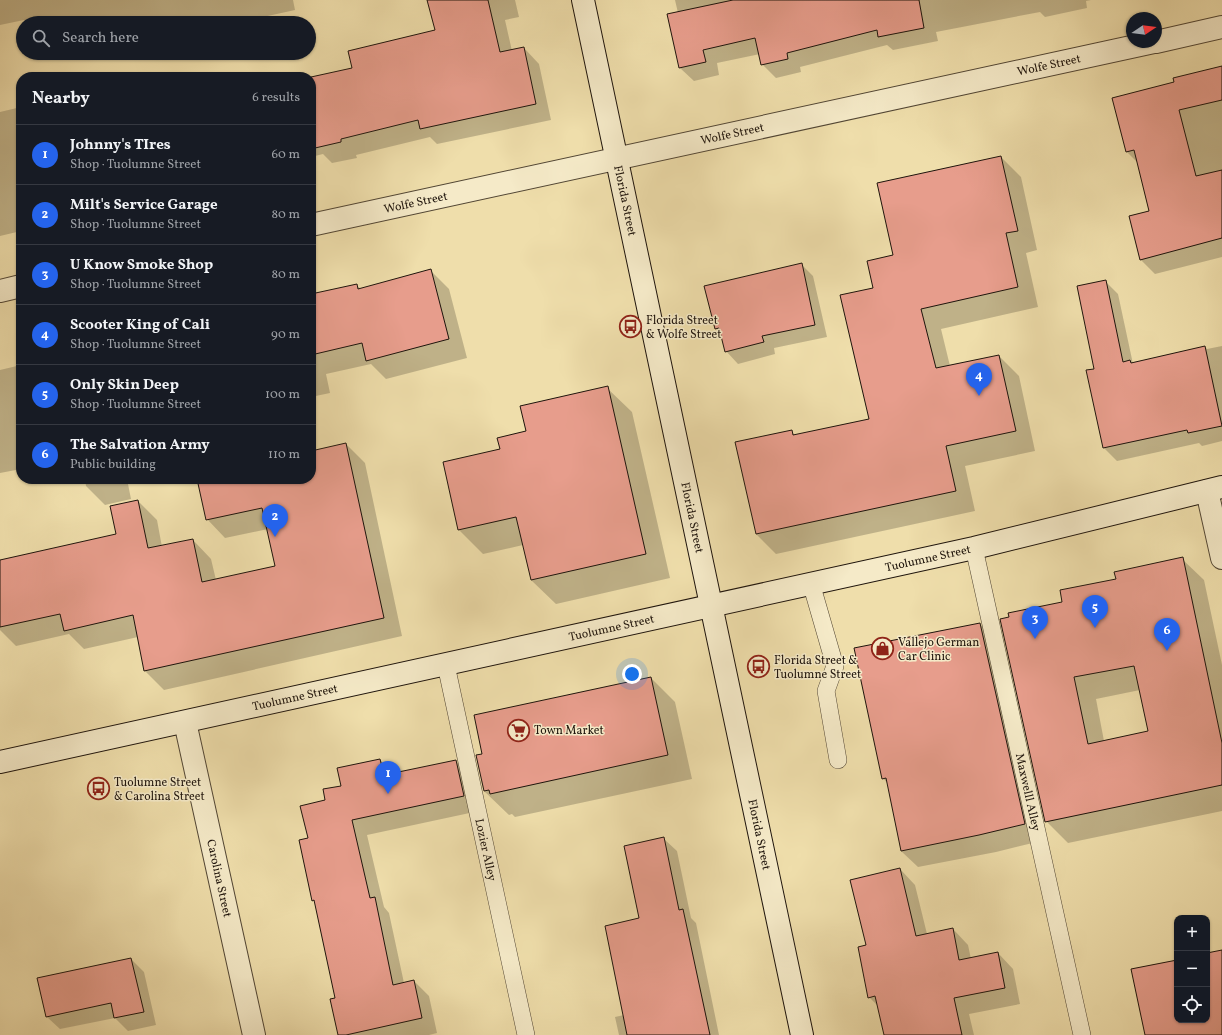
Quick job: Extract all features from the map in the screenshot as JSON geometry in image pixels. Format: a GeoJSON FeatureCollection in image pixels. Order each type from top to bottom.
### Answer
{"type":"FeatureCollection","features":[{"type":"Feature","properties":{"kind":"street","name":"Florida Street"},"geometry":{"type":"LineString","coordinates":[[584,0],[802,1035]]}},
{"type":"Feature","properties":{"kind":"street","name":"Wolfe Street"},"geometry":{"type":"LineString","coordinates":[[1162,40],[1222,27]]}},
{"type":"Feature","properties":{"kind":"street","name":"Wolfe Street"},"geometry":{"type":"LineString","coordinates":[[316,224],[617,160],[1128,48]]}},
{"type":"Feature","properties":{"kind":"street"},"geometry":{"type":"LineString","coordinates":[[0,291],[16,287]]}},
{"type":"Feature","properties":{"kind":"street","name":"Tuolumne Street"},"geometry":{"type":"LineString","coordinates":[[0,762],[974,548],[1215,489]]}},
{"type":"Feature","properties":{"kind":"street"},"geometry":{"type":"LineString","coordinates":[[1215,489],[1222,558]]}},
{"type":"Feature","properties":{"kind":"street","name":"Carolina Street"},"geometry":{"type":"LineString","coordinates":[[185,722],[254,1035]]}},
{"type":"Feature","properties":{"kind":"lane","name":"Maxwelll Alley"},"geometry":{"type":"LineString","coordinates":[[974,548],[1082,1035]]}},
{"type":"Feature","properties":{"kind":"lane"},"geometry":{"type":"LineString","coordinates":[[811,583],[834,666],[826,691],[838,760]]}},
{"type":"Feature","properties":{"kind":"lane","name":"Lozier Alley"},"geometry":{"type":"LineString","coordinates":[[446,665],[526,1035]]}},
{"type":"Feature","properties":{"kind":"building"},"geometry":{"type":"Polygon","coordinates":[[[427,0],[488,0],[500,52],[524,47],[536,104],[420,129],[418,120],[341,139],[341,142],[316,148],[316,76],[352,68],[348,51],[435,30],[427,0]]]}},
{"type":"Feature","properties":{"kind":"building"},"geometry":{"type":"Polygon","coordinates":[[[733,0],[919,0],[924,28],[878,37],[877,30],[787,53],[788,59],[761,65],[755,38],[703,50],[706,62],[679,68],[667,14],[733,0]]]}},
{"type":"Feature","properties":{"kind":"building"},"geometry":{"type":"Polygon","coordinates":[[[1222,66],[1222,100],[1179,110],[1196,176],[1222,170],[1222,238],[1140,260],[1129,216],[1149,211],[1134,150],[1126,152],[1112,98],[1174,82],[1173,78],[1222,66]]]}},
{"type":"Feature","properties":{"kind":"building"},"geometry":{"type":"Polygon","coordinates":[[[1001,156],[1018,231],[1006,233],[1018,287],[921,309],[936,368],[999,355],[1016,431],[946,446],[956,491],[756,534],[735,442],[792,430],[793,435],[869,419],[840,295],[873,288],[867,261],[893,255],[877,183],[1001,156]]]}},
{"type":"Feature","properties":{"kind":"building"},"geometry":{"type":"Polygon","coordinates":[[[802,263],[815,325],[762,336],[764,342],[725,352],[719,328],[715,329],[704,286],[802,263]]]}},
{"type":"Feature","properties":{"kind":"building"},"geometry":{"type":"Polygon","coordinates":[[[431,269],[449,339],[366,361],[362,343],[316,354],[316,293],[357,284],[358,289],[431,269]]]}},
{"type":"Feature","properties":{"kind":"building"},"geometry":{"type":"Polygon","coordinates":[[[1106,280],[1123,362],[1130,360],[1131,363],[1205,346],[1222,426],[1188,433],[1187,430],[1103,448],[1086,370],[1094,369],[1077,286],[1106,280]]]}},
{"type":"Feature","properties":{"kind":"building"},"geometry":{"type":"Polygon","coordinates":[[[608,386],[646,554],[531,580],[516,517],[458,530],[443,462],[500,449],[497,438],[526,431],[520,406],[608,386]]]}},
{"type":"Feature","properties":{"kind":"building"},"geometry":{"type":"Polygon","coordinates":[[[346,443],[384,618],[144,671],[133,615],[64,631],[60,614],[0,627],[0,560],[116,534],[110,506],[138,500],[148,548],[193,539],[202,582],[275,566],[262,508],[206,520],[198,484],[316,484],[316,450],[346,443]]]}},
{"type":"Feature","properties":{"kind":"building"},"geometry":{"type":"Polygon","coordinates":[[[1183,557],[1222,743],[1222,785],[1045,822],[1000,619],[1009,617],[1008,613],[1062,602],[1060,590],[1116,579],[1114,572],[1183,557]],[[1134,666],[1074,677],[1088,744],[1148,731],[1134,666]]]}},
{"type":"Feature","properties":{"kind":"building"},"geometry":{"type":"Polygon","coordinates":[[[980,623],[1025,824],[901,851],[886,778],[882,779],[854,648],[980,623]]]}},
{"type":"Feature","properties":{"kind":"building"},"geometry":{"type":"Polygon","coordinates":[[[651,677],[668,755],[490,794],[489,790],[484,791],[476,755],[482,754],[474,715],[651,677]]]}},
{"type":"Feature","properties":{"kind":"building"},"geometry":{"type":"Polygon","coordinates":[[[380,759],[384,775],[456,760],[464,796],[352,820],[370,898],[375,897],[393,985],[414,980],[422,1018],[346,1035],[338,1035],[330,999],[335,998],[314,900],[312,901],[299,840],[308,838],[300,806],[325,800],[323,789],[341,786],[337,768],[380,759]]]}},
{"type":"Feature","properties":{"kind":"building"},"geometry":{"type":"Polygon","coordinates":[[[664,837],[679,910],[683,909],[710,1035],[627,1035],[605,926],[639,918],[624,846],[664,837]]]}},
{"type":"Feature","properties":{"kind":"building"},"geometry":{"type":"Polygon","coordinates":[[[900,868],[916,936],[953,928],[959,960],[998,952],[1005,988],[954,998],[962,1035],[884,1035],[875,996],[868,998],[858,947],[866,945],[850,880],[900,868]]]}},
{"type":"Feature","properties":{"kind":"building"},"geometry":{"type":"Polygon","coordinates":[[[1222,950],[1222,1035],[1145,1035],[1131,969],[1174,961],[1174,1023],[1210,1023],[1210,952],[1222,950]]]}},
{"type":"Feature","properties":{"kind":"building"},"geometry":{"type":"Polygon","coordinates":[[[131,958],[144,1012],[114,1018],[111,1003],[46,1017],[37,978],[131,958]]]}},
{"type":"Feature","properties":{"kind":"place","name":"Florida Street & Wolfe Street"},"geometry":{"type":"Point","coordinates":[630,327]}},
{"type":"Feature","properties":{"kind":"place","name":"Scooter King of Cali"},"geometry":{"type":"Point","coordinates":[979,396]}},
{"type":"Feature","properties":{"kind":"place","name":"Milt's Service Garage"},"geometry":{"type":"Point","coordinates":[275,537]}},
{"type":"Feature","properties":{"kind":"place","name":"Only Skin Deep"},"geometry":{"type":"Point","coordinates":[1095,628]}},
{"type":"Feature","properties":{"kind":"place","name":"U Know Smoke Shop"},"geometry":{"type":"Point","coordinates":[1035,639]}},
{"type":"Feature","properties":{"kind":"place","name":"Vallejo German Car Clinic"},"geometry":{"type":"Point","coordinates":[882,649]}},
{"type":"Feature","properties":{"kind":"place","name":"The Salvation Army"},"geometry":{"type":"Point","coordinates":[1167,651]}},
{"type":"Feature","properties":{"kind":"place","name":"Florida Street & Tuolumne Street"},"geometry":{"type":"Point","coordinates":[759,667]}},
{"type":"Feature","properties":{"kind":"place","name":"Town Market"},"geometry":{"type":"Point","coordinates":[518,730]}},
{"type":"Feature","properties":{"kind":"place","name":"Tuolumne Street & Carolina Street"},"geometry":{"type":"Point","coordinates":[98,789]}},
{"type":"Feature","properties":{"kind":"place","name":"Johnny's TIres"},"geometry":{"type":"Point","coordinates":[388,794]}}]}
